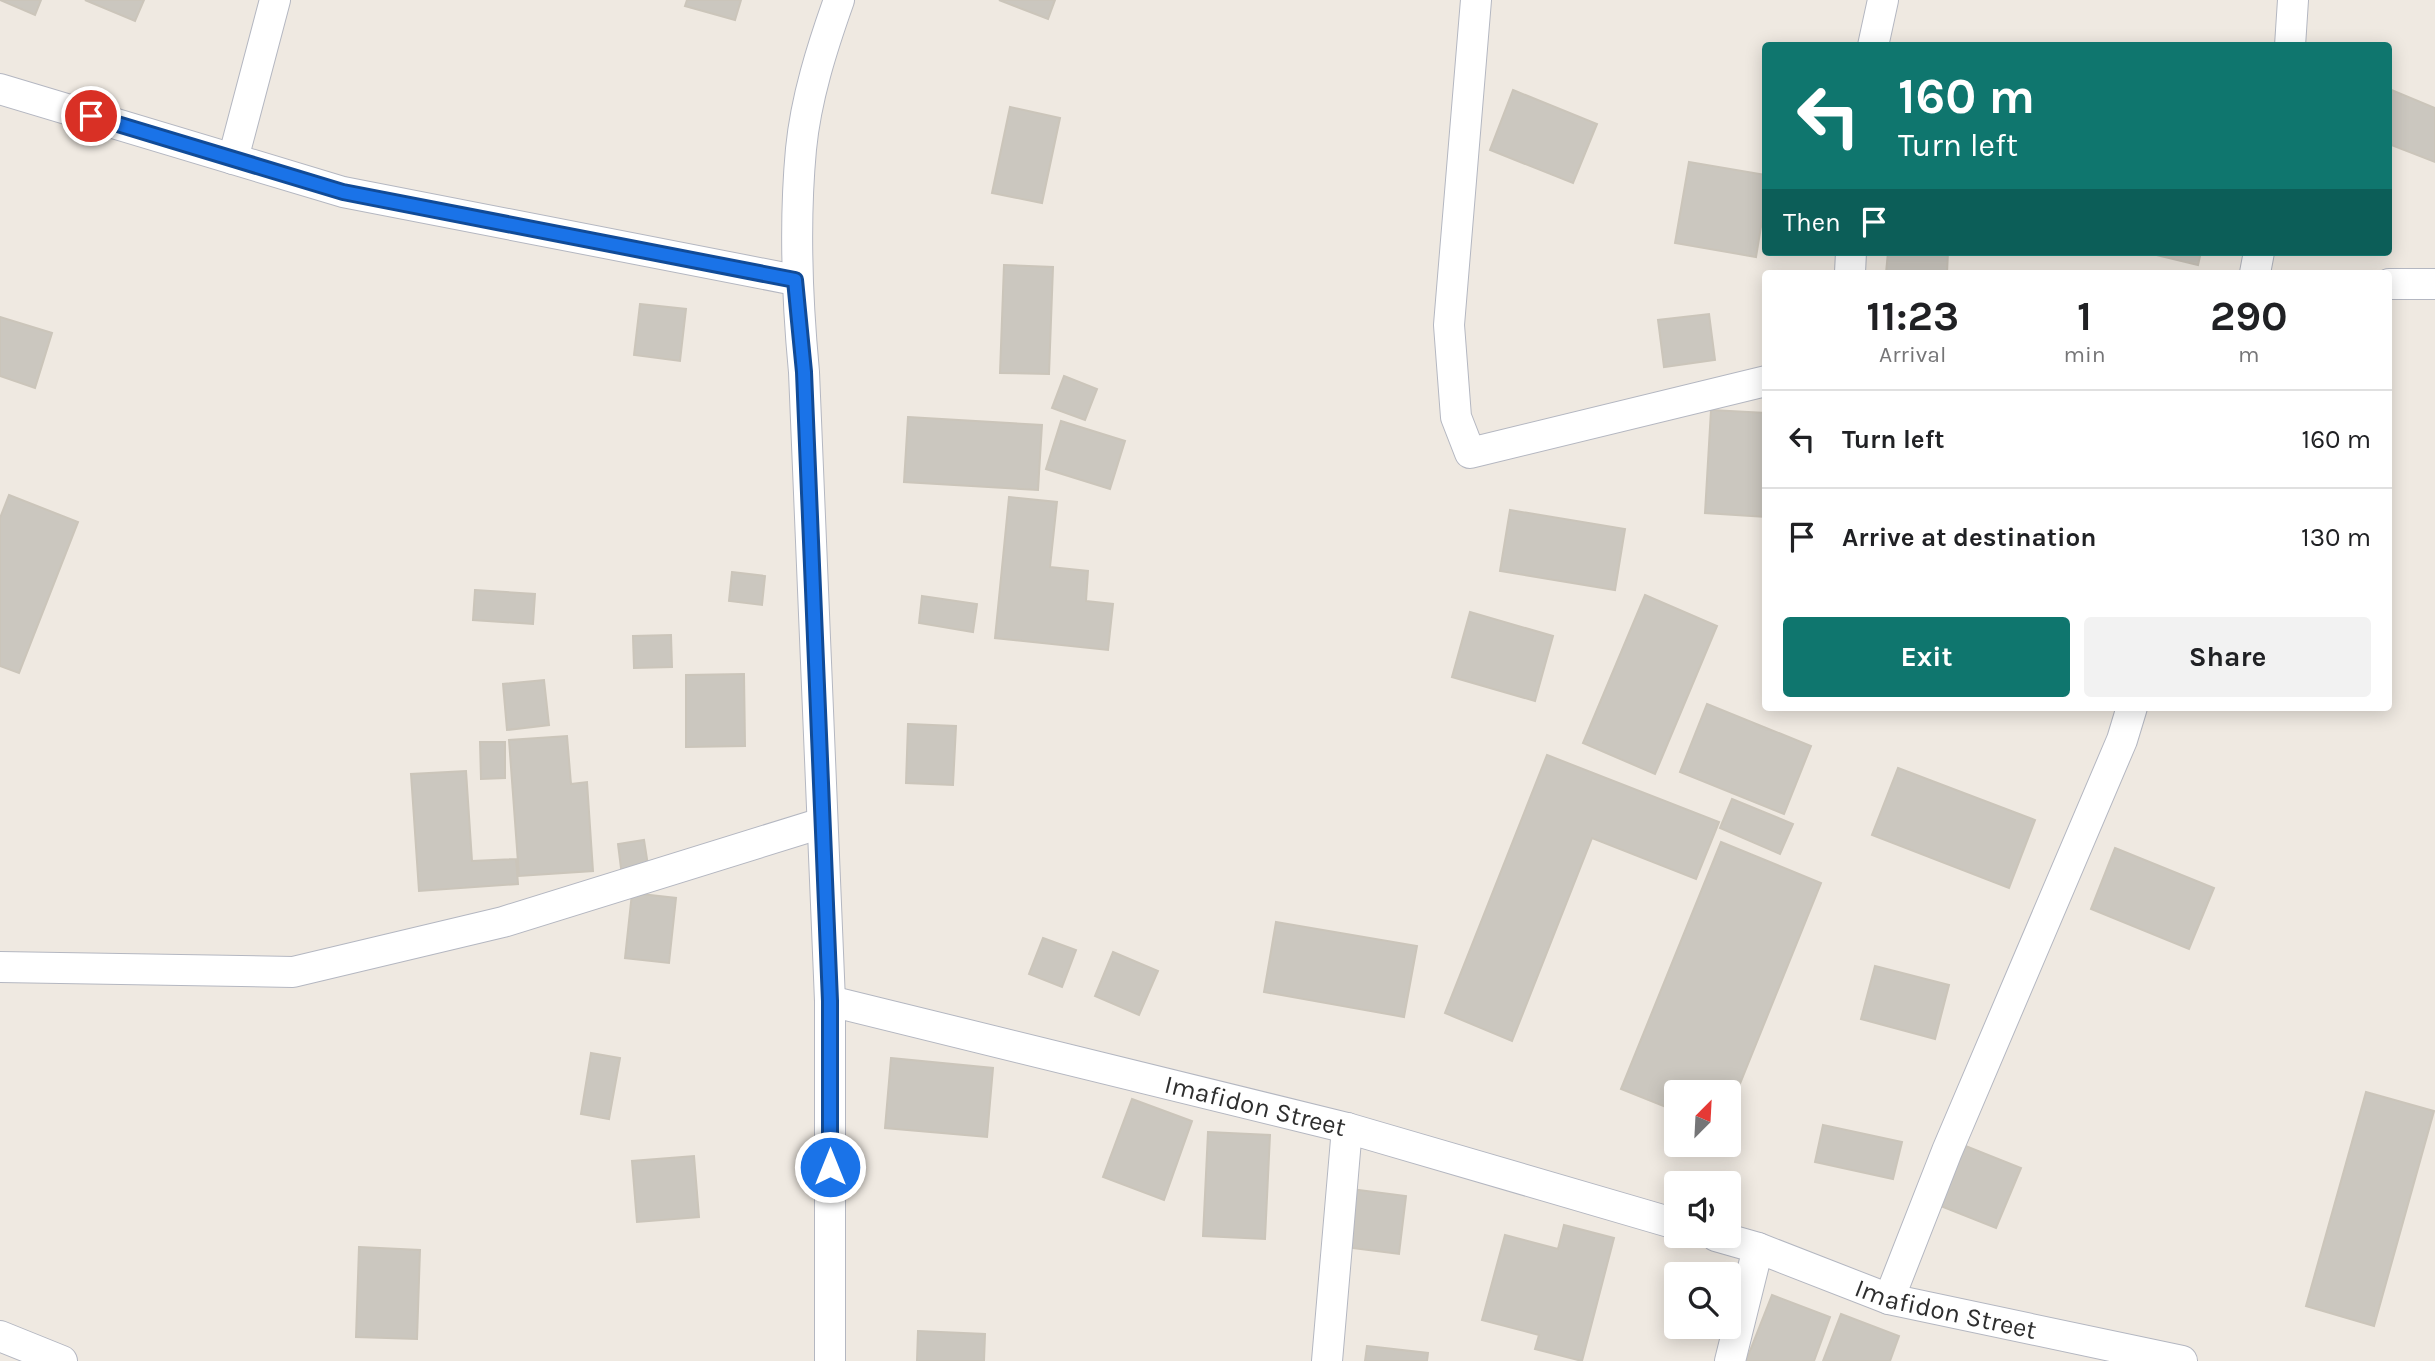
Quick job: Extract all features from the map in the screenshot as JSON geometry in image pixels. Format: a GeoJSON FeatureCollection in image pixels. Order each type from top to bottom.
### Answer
{"type":"FeatureCollection","features":[{"type":"Feature","properties":{"kind":"street"},"geometry":{"type":"LineString","coordinates":[[233,159],[275,0]]}},
{"type":"Feature","properties":{"kind":"street"},"geometry":{"type":"LineString","coordinates":[[830,1361],[830,1001],[804,372],[795,280],[801,148],[820,56],[839,0]]}},
{"type":"Feature","properties":{"kind":"street"},"geometry":{"type":"LineString","coordinates":[[1476,0],[1449,325],[1457,417],[1470,453],[1762,382]]}},
{"type":"Feature","properties":{"kind":"street"},"geometry":{"type":"LineString","coordinates":[[1874,42],[1883,0]]}},
{"type":"Feature","properties":{"kind":"street"},"geometry":{"type":"LineString","coordinates":[[2290,42],[2293,0]]}},
{"type":"Feature","properties":{"kind":"street"},"geometry":{"type":"LineString","coordinates":[[0,89],[343,192],[795,280]]}},
{"type":"Feature","properties":{"kind":"street"},"geometry":{"type":"LineString","coordinates":[[2392,284],[2435,284]]}},
{"type":"Feature","properties":{"kind":"street"},"geometry":{"type":"LineString","coordinates":[[1889,1299],[1947,1151],[2122,740],[2131,711]]}},
{"type":"Feature","properties":{"kind":"street"},"geometry":{"type":"LineString","coordinates":[[0,967],[293,972],[503,922],[822,823]]}},
{"type":"Feature","properties":{"kind":"street","name":"Imafidon Street"},"geometry":{"type":"LineString","coordinates":[[830,1001],[1347,1128],[1664,1220]]}},
{"type":"Feature","properties":{"kind":"street"},"geometry":{"type":"LineString","coordinates":[[1327,1361],[1347,1128]]}},
{"type":"Feature","properties":{"kind":"street","name":"Imafidon Street"},"geometry":{"type":"LineString","coordinates":[[1741,1243],[1889,1299],[2182,1361]]}},
{"type":"Feature","properties":{"kind":"street"},"geometry":{"type":"LineString","coordinates":[[1730,1361],[1758,1248]]}},
{"type":"Feature","properties":{"kind":"street"},"geometry":{"type":"LineString","coordinates":[[0,1336],[62,1361]]}},
{"type":"Feature","properties":{"kind":"building"},"geometry":{"type":"Polygon","coordinates":[[[0,0],[41,0],[35,15],[0,0]]]}},
{"type":"Feature","properties":{"kind":"building"},"geometry":{"type":"Polygon","coordinates":[[[85,0],[144,0],[135,21],[85,0]]]}},
{"type":"Feature","properties":{"kind":"building"},"geometry":{"type":"Polygon","coordinates":[[[687,0],[741,0],[735,20],[685,6],[687,0]]]}},
{"type":"Feature","properties":{"kind":"building"},"geometry":{"type":"Polygon","coordinates":[[[999,0],[1055,0],[1048,19],[999,0]]]}},
{"type":"Feature","properties":{"kind":"building"},"geometry":{"type":"Polygon","coordinates":[[[1513,90],[1597,124],[1573,183],[1490,150],[1513,90]]]}},
{"type":"Feature","properties":{"kind":"building"},"geometry":{"type":"Polygon","coordinates":[[[2392,90],[2435,108],[2435,162],[2392,145],[2392,90]]]}},
{"type":"Feature","properties":{"kind":"building"},"geometry":{"type":"Polygon","coordinates":[[[1010,107],[1060,118],[1042,203],[992,193],[1010,107]]]}},
{"type":"Feature","properties":{"kind":"building"},"geometry":{"type":"Polygon","coordinates":[[[1689,162],[1762,174],[1762,221],[1756,257],[1675,243],[1689,162]]]}},
{"type":"Feature","properties":{"kind":"building"},"geometry":{"type":"Polygon","coordinates":[[[1888,256],[1948,256],[1947,270],[1886,270],[1888,256]]]}},
{"type":"Feature","properties":{"kind":"building"},"geometry":{"type":"Polygon","coordinates":[[[2161,256],[2200,256],[2198,265],[2161,256]]]}},
{"type":"Feature","properties":{"kind":"building"},"geometry":{"type":"Polygon","coordinates":[[[1004,265],[1053,267],[1049,374],[1000,373],[1004,265]]]}},
{"type":"Feature","properties":{"kind":"building"},"geometry":{"type":"Polygon","coordinates":[[[640,304],[686,309],[680,361],[634,355],[640,304]]]}},
{"type":"Feature","properties":{"kind":"building"},"geometry":{"type":"Polygon","coordinates":[[[1709,314],[1715,360],[1664,367],[1658,320],[1709,314]]]}},
{"type":"Feature","properties":{"kind":"building"},"geometry":{"type":"Polygon","coordinates":[[[0,317],[52,333],[35,388],[0,376],[0,317]]]}},
{"type":"Feature","properties":{"kind":"building"},"geometry":{"type":"Polygon","coordinates":[[[1064,376],[1097,389],[1085,420],[1052,408],[1064,376]]]}},
{"type":"Feature","properties":{"kind":"building"},"geometry":{"type":"Polygon","coordinates":[[[1711,410],[1762,413],[1762,517],[1705,513],[1711,410]]]}},
{"type":"Feature","properties":{"kind":"building"},"geometry":{"type":"Polygon","coordinates":[[[908,417],[1042,425],[1038,490],[904,482],[908,417]]]}},
{"type":"Feature","properties":{"kind":"building"},"geometry":{"type":"Polygon","coordinates":[[[1061,421],[1125,441],[1110,489],[1046,469],[1061,421]]]}},
{"type":"Feature","properties":{"kind":"building"},"geometry":{"type":"Polygon","coordinates":[[[9,495],[78,522],[19,673],[0,666],[0,518],[9,495]]]}},
{"type":"Feature","properties":{"kind":"building"},"geometry":{"type":"Polygon","coordinates":[[[1009,497],[1057,502],[1050,567],[1088,571],[1086,601],[1113,604],[1108,650],[995,638],[1009,497]]]}},
{"type":"Feature","properties":{"kind":"building"},"geometry":{"type":"Polygon","coordinates":[[[1510,510],[1625,529],[1615,590],[1500,571],[1510,510]]]}},
{"type":"Feature","properties":{"kind":"building"},"geometry":{"type":"Polygon","coordinates":[[[732,572],[765,576],[762,605],[729,601],[732,572]]]}},
{"type":"Feature","properties":{"kind":"building"},"geometry":{"type":"Polygon","coordinates":[[[475,590],[535,594],[533,624],[473,620],[475,590]]]}},
{"type":"Feature","properties":{"kind":"building"},"geometry":{"type":"Polygon","coordinates":[[[1645,595],[1717,626],[1655,774],[1583,743],[1645,595]]]}},
{"type":"Feature","properties":{"kind":"building"},"geometry":{"type":"Polygon","coordinates":[[[922,596],[977,604],[973,632],[919,623],[922,596]]]}},
{"type":"Feature","properties":{"kind":"building"},"geometry":{"type":"Polygon","coordinates":[[[1470,612],[1553,636],[1535,701],[1452,677],[1470,612]]]}},
{"type":"Feature","properties":{"kind":"building"},"geometry":{"type":"Polygon","coordinates":[[[671,635],[672,667],[634,668],[633,636],[671,635]]]}},
{"type":"Feature","properties":{"kind":"building"},"geometry":{"type":"Polygon","coordinates":[[[744,674],[745,746],[686,747],[686,675],[744,674]]]}},
{"type":"Feature","properties":{"kind":"building"},"geometry":{"type":"Polygon","coordinates":[[[544,680],[549,725],[507,730],[503,684],[544,680]]]}},
{"type":"Feature","properties":{"kind":"building"},"geometry":{"type":"Polygon","coordinates":[[[1707,704],[1811,746],[1784,814],[1680,772],[1707,704]]]}},
{"type":"Feature","properties":{"kind":"building"},"geometry":{"type":"Polygon","coordinates":[[[908,724],[956,726],[953,785],[906,783],[908,724]]]}},
{"type":"Feature","properties":{"kind":"building"},"geometry":{"type":"Polygon","coordinates":[[[567,736],[571,784],[587,782],[593,871],[519,876],[509,740],[567,736]]]}},
{"type":"Feature","properties":{"kind":"building"},"geometry":{"type":"Polygon","coordinates":[[[480,742],[505,742],[505,778],[481,779],[480,742]]]}},
{"type":"Feature","properties":{"kind":"building"},"geometry":{"type":"Polygon","coordinates":[[[1547,755],[1719,822],[1696,879],[1592,838],[1512,1041],[1445,1013],[1547,755]]]}},
{"type":"Feature","properties":{"kind":"building"},"geometry":{"type":"Polygon","coordinates":[[[1898,768],[2035,820],[2009,888],[1872,835],[1898,768]]]}},
{"type":"Feature","properties":{"kind":"building"},"geometry":{"type":"Polygon","coordinates":[[[466,771],[472,861],[516,859],[518,884],[419,891],[411,774],[466,771]]]}},
{"type":"Feature","properties":{"kind":"building"},"geometry":{"type":"Polygon","coordinates":[[[1732,799],[1793,824],[1780,854],[1720,828],[1732,799]]]}},
{"type":"Feature","properties":{"kind":"building"},"geometry":{"type":"Polygon","coordinates":[[[644,840],[649,872],[622,876],[618,844],[644,840]]]}},
{"type":"Feature","properties":{"kind":"building"},"geometry":{"type":"Polygon","coordinates":[[[1721,842],[1821,883],[1741,1081],[1664,1080],[1664,1106],[1621,1089],[1721,842]]]}},
{"type":"Feature","properties":{"kind":"building"},"geometry":{"type":"Polygon","coordinates":[[[2115,848],[2214,888],[2189,949],[2091,909],[2115,848]]]}},
{"type":"Feature","properties":{"kind":"building"},"geometry":{"type":"Polygon","coordinates":[[[632,893],[676,898],[669,963],[625,958],[632,893]]]}},
{"type":"Feature","properties":{"kind":"building"},"geometry":{"type":"Polygon","coordinates":[[[1276,922],[1417,946],[1404,1017],[1264,992],[1276,922]]]}},
{"type":"Feature","properties":{"kind":"building"},"geometry":{"type":"Polygon","coordinates":[[[1043,938],[1076,950],[1062,987],[1029,974],[1043,938]]]}},
{"type":"Feature","properties":{"kind":"building"},"geometry":{"type":"Polygon","coordinates":[[[1113,952],[1158,971],[1139,1015],[1095,996],[1113,952]]]}},
{"type":"Feature","properties":{"kind":"building"},"geometry":{"type":"Polygon","coordinates":[[[1875,966],[1949,985],[1935,1039],[1861,1019],[1875,966]]]}},
{"type":"Feature","properties":{"kind":"building"},"geometry":{"type":"Polygon","coordinates":[[[591,1053],[620,1058],[609,1119],[581,1114],[591,1053]]]}},
{"type":"Feature","properties":{"kind":"building"},"geometry":{"type":"Polygon","coordinates":[[[891,1058],[993,1068],[987,1137],[885,1128],[891,1058]]]}},
{"type":"Feature","properties":{"kind":"building"},"geometry":{"type":"Polygon","coordinates":[[[2366,1092],[2434,1111],[2374,1326],[2306,1306],[2366,1092]]]}},
{"type":"Feature","properties":{"kind":"building"},"geometry":{"type":"Polygon","coordinates":[[[1132,1099],[1192,1121],[1164,1200],[1103,1177],[1132,1099]]]}},
{"type":"Feature","properties":{"kind":"building"},"geometry":{"type":"Polygon","coordinates":[[[1823,1125],[1902,1142],[1893,1179],[1815,1162],[1823,1125]]]}},
{"type":"Feature","properties":{"kind":"building"},"geometry":{"type":"Polygon","coordinates":[[[1208,1132],[1270,1135],[1265,1239],[1203,1236],[1208,1132]]]}},
{"type":"Feature","properties":{"kind":"building"},"geometry":{"type":"Polygon","coordinates":[[[1963,1145],[2021,1168],[1996,1228],[1938,1205],[1963,1145]]]}},
{"type":"Feature","properties":{"kind":"building"},"geometry":{"type":"Polygon","coordinates":[[[694,1156],[699,1217],[637,1222],[632,1161],[694,1156]]]}},
{"type":"Feature","properties":{"kind":"building"},"geometry":{"type":"Polygon","coordinates":[[[1351,1189],[1406,1196],[1399,1254],[1344,1247],[1351,1189]]]}},
{"type":"Feature","properties":{"kind":"building"},"geometry":{"type":"Polygon","coordinates":[[[1564,1225],[1614,1238],[1582,1361],[1535,1349],[1539,1335],[1482,1320],[1505,1235],[1558,1249],[1564,1225]]]}},
{"type":"Feature","properties":{"kind":"building"},"geometry":{"type":"Polygon","coordinates":[[[359,1247],[420,1250],[417,1339],[356,1337],[359,1247]]]}},
{"type":"Feature","properties":{"kind":"building"},"geometry":{"type":"Polygon","coordinates":[[[1772,1295],[1830,1317],[1814,1361],[1746,1361],[1772,1295]]]}},
{"type":"Feature","properties":{"kind":"building"},"geometry":{"type":"Polygon","coordinates":[[[1841,1314],[1899,1336],[1890,1361],[1823,1361],[1841,1314]]]}},
{"type":"Feature","properties":{"kind":"building"},"geometry":{"type":"Polygon","coordinates":[[[918,1331],[985,1334],[984,1361],[917,1361],[918,1331]]]}},
{"type":"Feature","properties":{"kind":"building"},"geometry":{"type":"Polygon","coordinates":[[[1367,1346],[1428,1353],[1427,1361],[1365,1361],[1367,1346]]]}},
{"type":"Feature","properties":{"kind":"route"},"geometry":{"type":"LineString","coordinates":[[91,116],[343,192],[795,280],[804,372],[830,1001],[830,1167]]}}]}
